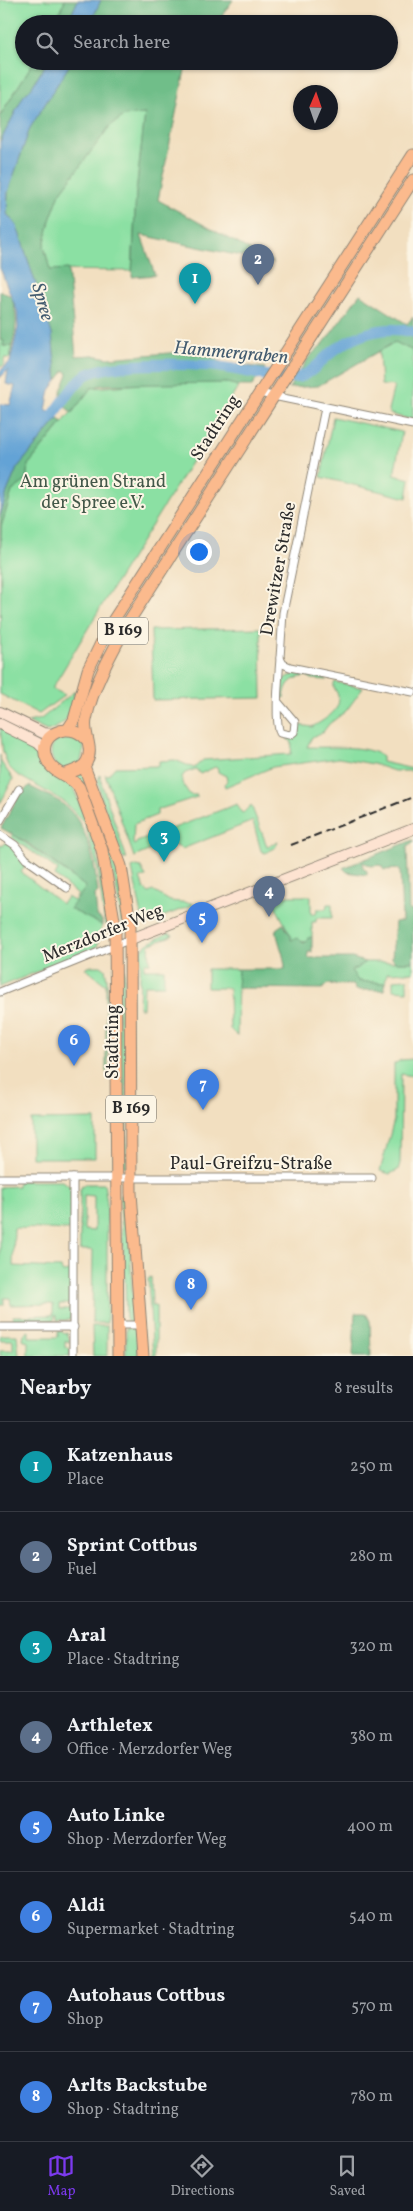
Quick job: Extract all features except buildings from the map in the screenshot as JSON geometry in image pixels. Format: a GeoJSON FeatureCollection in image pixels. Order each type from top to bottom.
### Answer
{"type":"FeatureCollection","features":[{"type":"Feature","properties":{"kind":"main road","name":"Stadtring"},"geometry":{"type":"LineString","coordinates":[[68,729],[74,720],[94,654],[109,627],[412,158]]}},
{"type":"Feature","properties":{"kind":"main road","name":"Stadtring"},"geometry":{"type":"LineString","coordinates":[[143,1356],[133,1241],[131,1179],[131,940],[129,908],[121,866],[84,766],[90,753],[86,739],[86,719],[108,659],[129,621],[413,180]]}},
{"type":"Feature","properties":{"kind":"main road"},"geometry":{"type":"LineString","coordinates":[[44,749],[47,740],[53,734],[68,729],[77,731],[86,739]]}},
{"type":"Feature","properties":{"kind":"main road","name":"Stadtring"},"geometry":{"type":"LineString","coordinates":[[44,749],[47,761],[52,768],[73,779],[79,787],[98,835],[108,878],[114,926],[118,1356]]}},
{"type":"Feature","properties":{"kind":"main road"},"geometry":{"type":"LineString","coordinates":[[65,774],[84,766]]}},
{"type":"Feature","properties":{"kind":"street"},"geometry":{"type":"LineString","coordinates":[[261,389],[325,408],[413,425]]}},
{"type":"Feature","properties":{"kind":"street","name":"Drewitzer Straße"},"geometry":{"type":"LineString","coordinates":[[325,408],[283,613],[280,655],[283,664],[290,667],[413,692]]}},
{"type":"Feature","properties":{"kind":"street"},"geometry":{"type":"LineString","coordinates":[[278,702],[280,655]]}},
{"type":"Feature","properties":{"kind":"street"},"geometry":{"type":"LineString","coordinates":[[0,712],[42,733],[53,734]]}},
{"type":"Feature","properties":{"kind":"street"},"geometry":{"type":"LineString","coordinates":[[0,724],[38,743],[44,749]]}},
{"type":"Feature","properties":{"kind":"street"},"geometry":{"type":"LineString","coordinates":[[0,821],[20,789]]}},
{"type":"Feature","properties":{"kind":"street","name":"Merzdorfer Weg"},"geometry":{"type":"LineString","coordinates":[[0,992],[413,829]]}},
{"type":"Feature","properties":{"kind":"street"},"geometry":{"type":"LineString","coordinates":[[0,835],[15,845],[26,859],[67,888]]}},
{"type":"Feature","properties":{"kind":"street","name":"Paul-Greifzu-Straße"},"geometry":{"type":"LineString","coordinates":[[0,1178],[372,1178]]}},
{"type":"Feature","properties":{"kind":"street"},"geometry":{"type":"LineString","coordinates":[[74,1178],[74,1356]]}},
{"type":"Feature","properties":{"kind":"street"},"geometry":{"type":"LineString","coordinates":[[118,1324],[140,1325]]}},
{"type":"Feature","properties":{"kind":"street"},"geometry":{"type":"LineString","coordinates":[[0,1327],[74,1327]]}},
{"type":"Feature","properties":{"kind":"green space"},"geometry":{"type":"Polygon","coordinates":[[[0,0],[65,0],[58,15],[15,15],[15,70],[28,70],[0,116],[0,0]]]}},
{"type":"Feature","properties":{"kind":"green space"},"geometry":{"type":"Polygon","coordinates":[[[65,0],[78,0],[71,15],[58,15],[65,0]]]}},
{"type":"Feature","properties":{"kind":"green space"},"geometry":{"type":"Polygon","coordinates":[[[101,0],[233,0],[222,15],[94,15],[101,0]]]}},
{"type":"Feature","properties":{"kind":"green space"},"geometry":{"type":"Polygon","coordinates":[[[28,70],[42,70],[30,90],[24,95],[0,142],[0,116],[28,70]]]}},
{"type":"Feature","properties":{"kind":"green space"},"geometry":{"type":"Polygon","coordinates":[[[66,70],[185,70],[158,200],[274,263],[141,235],[155,275],[132,277],[136,193],[145,114],[124,116],[110,126],[60,193],[50,220],[44,246],[50,270],[68,269],[76,356],[93,355],[108,358],[181,352],[210,356],[223,363],[265,368],[252,386],[239,386],[227,383],[102,385],[91,388],[72,413],[61,403],[61,391],[68,374],[65,370],[57,381],[52,334],[17,226],[7,214],[8,192],[30,128],[66,70]]]}},
{"type":"Feature","properties":{"kind":"green space"},"geometry":{"type":"Polygon","coordinates":[[[145,114],[136,193],[132,271],[50,270],[44,246],[50,220],[60,193],[110,126],[124,116],[145,114]]]}},
{"type":"Feature","properties":{"kind":"green space"},"geometry":{"type":"Polygon","coordinates":[[[0,291],[11,296],[15,309],[16,327],[12,346],[3,346],[4,341],[0,339],[0,291]]]}},
{"type":"Feature","properties":{"kind":"green space"},"geometry":{"type":"Polygon","coordinates":[[[360,294],[407,324],[413,317],[413,351],[395,342],[318,386],[289,388],[309,357],[324,343],[360,294]]]}},
{"type":"Feature","properties":{"kind":"green space"},"geometry":{"type":"Polygon","coordinates":[[[0,339],[4,341],[3,346],[12,346],[10,358],[4,358],[4,365],[0,367],[0,339]]]}},
{"type":"Feature","properties":{"kind":"green space"},"geometry":{"type":"Polygon","coordinates":[[[395,342],[413,351],[413,420],[390,414],[388,410],[394,386],[381,385],[379,351],[395,342]]]}},
{"type":"Feature","properties":{"kind":"green space","name":"Am grünen Strand der Spree e.V."},"geometry":{"type":"Polygon","coordinates":[[[155,383],[227,383],[239,386],[53,687],[53,689],[65,695],[39,714],[0,694],[1,527],[12,491],[26,481],[28,465],[91,388],[155,383]]]}},
{"type":"Feature","properties":{"kind":"green space"},"geometry":{"type":"Polygon","coordinates":[[[333,417],[402,432],[394,475],[410,479],[407,498],[321,477],[333,417]]]}},
{"type":"Feature","properties":{"kind":"green space"},"geometry":{"type":"Polygon","coordinates":[[[58,419],[63,422],[28,465],[26,481],[12,491],[1,527],[0,553],[0,517],[7,492],[17,468],[58,419]]]}},
{"type":"Feature","properties":{"kind":"green space"},"geometry":{"type":"Polygon","coordinates":[[[261,628],[262,698],[153,700],[151,630],[261,628]]]}},
{"type":"Feature","properties":{"kind":"green space"},"geometry":{"type":"Polygon","coordinates":[[[295,674],[326,678],[327,680],[312,679],[307,676],[297,678],[290,682],[284,698],[282,698],[283,679],[295,674]]]}},
{"type":"Feature","properties":{"kind":"green space"},"geometry":{"type":"Polygon","coordinates":[[[335,682],[363,688],[346,711],[329,724],[323,732],[312,737],[307,747],[358,748],[368,750],[382,757],[382,762],[413,769],[413,771],[394,771],[373,764],[339,758],[273,767],[225,787],[226,776],[218,772],[218,769],[215,767],[200,774],[196,769],[185,773],[182,777],[182,783],[190,795],[197,795],[197,797],[157,810],[157,815],[134,824],[133,844],[135,845],[137,842],[237,804],[243,813],[251,805],[267,846],[278,842],[275,848],[265,853],[261,851],[253,821],[182,849],[169,842],[134,857],[105,774],[108,775],[115,767],[159,766],[159,761],[175,760],[194,768],[203,760],[291,754],[292,742],[287,739],[293,736],[299,725],[312,727],[336,709],[339,699],[334,687],[335,682]]]}},
{"type":"Feature","properties":{"kind":"green space"},"geometry":{"type":"Polygon","coordinates":[[[75,691],[68,717],[61,725],[47,731],[28,722],[41,719],[75,691]]]}},
{"type":"Feature","properties":{"kind":"green space"},"geometry":{"type":"Polygon","coordinates":[[[0,727],[36,746],[47,771],[73,787],[96,845],[109,925],[105,924],[98,871],[85,823],[63,801],[16,774],[8,766],[3,752],[0,727]]]}},
{"type":"Feature","properties":{"kind":"green space"},"geometry":{"type":"Polygon","coordinates":[[[69,734],[83,741],[84,748],[80,765],[67,769],[58,767],[55,764],[51,753],[53,745],[69,734]]]}},
{"type":"Feature","properties":{"kind":"green space"},"geometry":{"type":"Polygon","coordinates":[[[0,755],[1,762],[13,779],[0,804],[0,755]]]}},
{"type":"Feature","properties":{"kind":"green space"},"geometry":{"type":"Polygon","coordinates":[[[82,771],[118,873],[125,922],[121,922],[116,885],[106,849],[76,774],[82,771]]]}},
{"type":"Feature","properties":{"kind":"green space"},"geometry":{"type":"Polygon","coordinates":[[[100,775],[127,859],[123,859],[101,797],[98,780],[100,775]]]}},
{"type":"Feature","properties":{"kind":"green space"},"geometry":{"type":"Polygon","coordinates":[[[29,786],[60,802],[70,810],[83,830],[92,854],[98,892],[95,895],[97,916],[102,920],[102,925],[70,909],[86,887],[26,842],[1,828],[18,797],[29,786]]]}},
{"type":"Feature","properties":{"kind":"green space"},"geometry":{"type":"Polygon","coordinates":[[[13,834],[86,887],[71,909],[102,925],[97,947],[0,987],[0,845],[3,846],[6,842],[35,868],[34,870],[26,865],[21,872],[62,904],[67,897],[74,901],[78,895],[55,876],[58,870],[11,837],[13,834]]]}},
{"type":"Feature","properties":{"kind":"green space"},"geometry":{"type":"Polygon","coordinates":[[[413,840],[413,843],[407,847],[409,910],[413,911],[413,962],[395,962],[392,958],[395,922],[402,921],[400,869],[384,870],[381,865],[370,866],[363,862],[363,868],[367,871],[367,875],[347,872],[343,868],[413,840]]]}},
{"type":"Feature","properties":{"kind":"green space"},"geometry":{"type":"Polygon","coordinates":[[[141,867],[146,877],[140,878],[144,889],[149,893],[153,891],[170,901],[192,903],[193,905],[154,920],[143,921],[132,868],[141,867]]]}},
{"type":"Feature","properties":{"kind":"green space"},"geometry":{"type":"Polygon","coordinates":[[[270,896],[311,896],[311,914],[316,914],[317,909],[326,909],[327,904],[332,904],[332,918],[316,918],[316,922],[312,922],[312,937],[308,938],[307,942],[290,940],[291,936],[270,896]]]}},
{"type":"Feature","properties":{"kind":"green space"},"geometry":{"type":"Polygon","coordinates":[[[283,924],[291,936],[291,940],[298,938],[303,943],[312,937],[312,952],[308,952],[308,958],[352,958],[365,962],[358,968],[351,970],[358,981],[385,983],[384,990],[355,990],[354,985],[327,984],[323,989],[237,988],[238,971],[236,969],[285,969],[276,929],[283,924]]]}},
{"type":"Feature","properties":{"kind":"green space"},"geometry":{"type":"Polygon","coordinates":[[[168,933],[173,935],[149,945],[150,963],[144,963],[144,969],[164,969],[164,985],[144,985],[143,1008],[139,1008],[141,951],[147,944],[168,933]]]}},
{"type":"Feature","properties":{"kind":"green space"},"geometry":{"type":"Polygon","coordinates":[[[365,962],[413,962],[413,972],[387,973],[385,983],[357,981],[351,970],[358,968],[365,962]]]}},
{"type":"Feature","properties":{"kind":"green space"},"geometry":{"type":"Polygon","coordinates":[[[101,966],[105,969],[107,979],[108,1072],[106,1072],[106,985],[85,968],[101,966]]]}},
{"type":"Feature","properties":{"kind":"green space"},"geometry":{"type":"Polygon","coordinates":[[[118,969],[124,969],[127,1028],[126,1166],[122,1166],[122,1139],[119,1113],[118,969]]]}},
{"type":"Feature","properties":{"kind":"green space"},"geometry":{"type":"Polygon","coordinates":[[[207,969],[236,969],[238,971],[237,1036],[230,1029],[229,988],[207,988],[207,969]]]}},
{"type":"Feature","properties":{"kind":"green space"},"geometry":{"type":"Polygon","coordinates":[[[407,979],[407,991],[393,990],[393,980],[407,979]]]}},
{"type":"Feature","properties":{"kind":"green space"},"geometry":{"type":"Polygon","coordinates":[[[413,1059],[413,1076],[401,1074],[400,1163],[398,1170],[390,1174],[380,1171],[394,1120],[394,1064],[401,1060],[413,1059]]]}},
{"type":"Feature","properties":{"kind":"green space"},"geometry":{"type":"Polygon","coordinates":[[[95,1119],[95,1158],[31,1158],[31,1120],[95,1119]]]}},
{"type":"Feature","properties":{"kind":"green space"},"geometry":{"type":"Polygon","coordinates":[[[18,1181],[63,1181],[71,1187],[71,1230],[14,1228],[13,1266],[61,1268],[62,1272],[71,1271],[71,1304],[59,1304],[59,1309],[71,1309],[70,1320],[57,1320],[55,1315],[54,1320],[13,1320],[13,1316],[53,1315],[53,1304],[11,1305],[10,1298],[4,1298],[4,1305],[0,1305],[0,1187],[18,1186],[18,1181]]]}},
{"type":"Feature","properties":{"kind":"green space"},"geometry":{"type":"Polygon","coordinates":[[[84,1184],[104,1184],[107,1203],[107,1323],[92,1323],[93,1250],[80,1250],[80,1189],[84,1184]],[[84,1195],[84,1230],[94,1231],[94,1196],[84,1195]]]}},
{"type":"Feature","properties":{"kind":"green space"},"geometry":{"type":"Polygon","coordinates":[[[120,1195],[127,1195],[134,1322],[128,1322],[126,1317],[120,1195]]]}},
{"type":"Feature","properties":{"kind":"green space"},"geometry":{"type":"Polygon","coordinates":[[[151,1277],[152,1306],[156,1306],[156,1356],[153,1356],[148,1279],[151,1277]]]}},
{"type":"Feature","properties":{"kind":"green space"},"geometry":{"type":"Polygon","coordinates":[[[355,1313],[366,1313],[370,1321],[371,1356],[353,1356],[355,1313]]]}},
{"type":"Feature","properties":{"kind":"green space"},"geometry":{"type":"Polygon","coordinates":[[[92,1326],[107,1326],[107,1356],[93,1356],[92,1326]]]}},
{"type":"Feature","properties":{"kind":"green space"},"geometry":{"type":"Polygon","coordinates":[[[126,1328],[136,1329],[138,1356],[126,1356],[126,1328]]]}},
{"type":"Feature","properties":{"kind":"green space"},"geometry":{"type":"Polygon","coordinates":[[[29,1331],[29,1337],[58,1337],[58,1331],[67,1333],[70,1342],[65,1341],[65,1347],[70,1348],[70,1356],[28,1356],[28,1342],[23,1339],[24,1334],[29,1331]]]}},
{"type":"Feature","properties":{"kind":"green space"},"geometry":{"type":"Polygon","coordinates":[[[0,1335],[17,1335],[19,1356],[0,1356],[0,1350],[13,1350],[13,1340],[0,1340],[0,1335]]]}},
{"type":"Feature","properties":{"kind":"water"},"geometry":{"type":"Polygon","coordinates":[[[78,0],[101,0],[94,15],[71,15],[78,0]]]}},
{"type":"Feature","properties":{"kind":"water"},"geometry":{"type":"Polygon","coordinates":[[[42,70],[66,70],[30,128],[8,192],[7,214],[17,226],[52,334],[57,381],[50,390],[46,410],[52,414],[54,411],[58,414],[56,417],[58,419],[17,468],[7,492],[0,517],[0,404],[10,405],[15,386],[6,384],[8,370],[0,378],[0,371],[10,362],[18,327],[17,311],[0,268],[0,142],[24,95],[30,90],[42,70]]]}},
{"type":"Feature","properties":{"kind":"waterway","name":"Hammergraben"},"geometry":{"type":"LineString","coordinates":[[47,423],[82,378],[91,373],[106,369],[164,364],[200,365],[278,377],[299,377],[310,372],[345,343],[366,334],[389,330],[413,332]]}},
{"type":"Feature","properties":{"kind":"railway"},"geometry":{"type":"LineString","coordinates":[[291,845],[413,797]]}},
{"type":"Feature","properties":{"kind":"place","name":"Sprint Cottbus"},"geometry":{"type":"Point","coordinates":[258,285]}},
{"type":"Feature","properties":{"kind":"place","name":"Katzenhaus"},"geometry":{"type":"Point","coordinates":[195,304]}},
{"type":"Feature","properties":{"kind":"place","name":"Aral"},"geometry":{"type":"Point","coordinates":[164,862]}},
{"type":"Feature","properties":{"kind":"place","name":"Arthletex"},"geometry":{"type":"Point","coordinates":[269,917]}},
{"type":"Feature","properties":{"kind":"place","name":"Auto Linke"},"geometry":{"type":"Point","coordinates":[202,943]}},
{"type":"Feature","properties":{"kind":"place","name":"Aldi"},"geometry":{"type":"Point","coordinates":[74,1066]}},
{"type":"Feature","properties":{"kind":"place","name":"Autohaus Cottbus"},"geometry":{"type":"Point","coordinates":[203,1110]}},
{"type":"Feature","properties":{"kind":"place","name":"Arlts Backstube"},"geometry":{"type":"Point","coordinates":[191,1310]}},
{"type":"Feature","properties":{"kind":"water label","name":"Spree"},"geometry":{"type":"Point","coordinates":[42,302]}}]}
